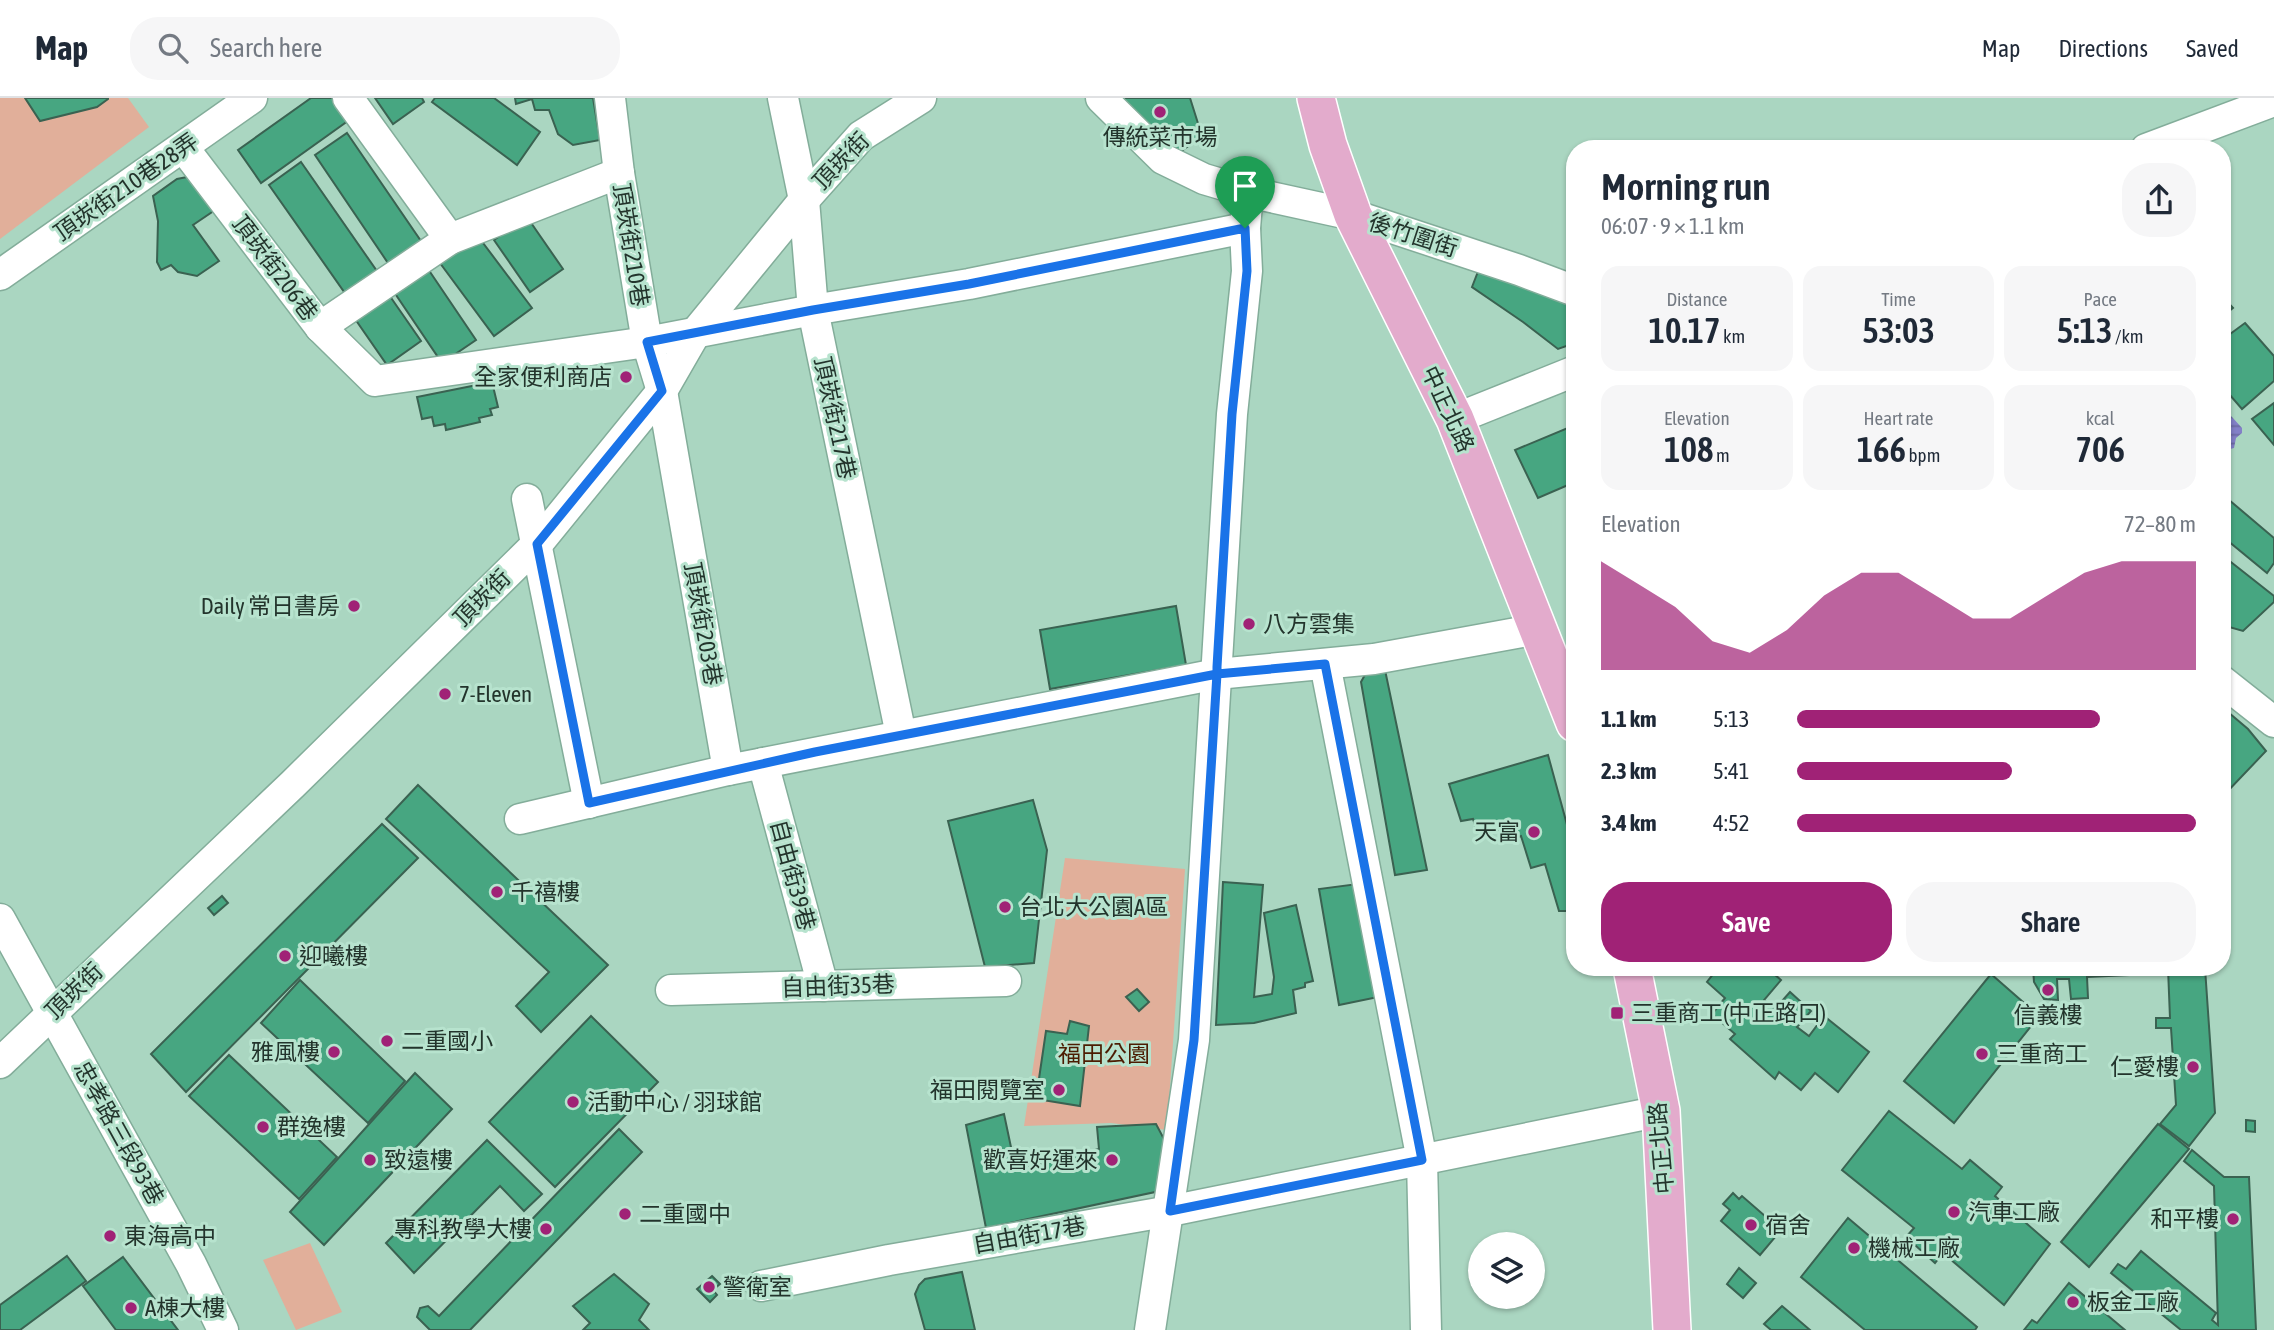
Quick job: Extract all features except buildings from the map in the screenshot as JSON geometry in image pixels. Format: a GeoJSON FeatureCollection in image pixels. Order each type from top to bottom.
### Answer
{"type":"FeatureCollection","features":[{"type":"Feature","properties":{"kind":"main road","name":"中正北路"},"geometry":{"type":"LineString","coordinates":[[1316,98],[1328,145],[1353,215],[1455,419],[1566,700]]}},
{"type":"Feature","properties":{"kind":"main road","name":"中正北路"},"geometry":{"type":"LineString","coordinates":[[1634,976],[1661,1111],[1672,1330]]}},
{"type":"Feature","properties":{"kind":"street","name":"頂崁街210巷28弄"},"geometry":{"type":"LineString","coordinates":[[0,275],[252,98]]}},
{"type":"Feature","properties":{"kind":"street"},"geometry":{"type":"LineString","coordinates":[[348,98],[450,239]]}},
{"type":"Feature","properties":{"kind":"street","name":"頂崁街210巷"},"geometry":{"type":"LineString","coordinates":[[610,98],[619,173],[647,342],[662,391]]}},
{"type":"Feature","properties":{"kind":"street","name":"頂崁街217巷"},"geometry":{"type":"LineString","coordinates":[[783,98],[804,200],[813,310],[901,735]]}},
{"type":"Feature","properties":{"kind":"street","name":"頂崁街"},"geometry":{"type":"LineString","coordinates":[[0,1063],[380,700],[537,544],[662,391],[696,332],[804,200],[861,136],[921,98]]}},
{"type":"Feature","properties":{"kind":"street","name":"後竹圍街"},"geometry":{"type":"LineString","coordinates":[[1101,98],[1163,159],[1204,179],[1248,192],[1353,215],[1566,288]]}},
{"type":"Feature","properties":{"kind":"street"},"geometry":{"type":"LineString","coordinates":[[2170,140],[2274,101]]}},
{"type":"Feature","properties":{"kind":"street","name":"頂崁街206巷"},"geometry":{"type":"LineString","coordinates":[[183,147],[320,327],[375,381],[647,342]]}},
{"type":"Feature","properties":{"kind":"street"},"geometry":{"type":"LineString","coordinates":[[320,327],[450,239],[619,173]]}},
{"type":"Feature","properties":{"kind":"street"},"geometry":{"type":"LineString","coordinates":[[1150,1330],[1194,1040],[1232,414],[1247,271],[1245,228],[1248,192]]}},
{"type":"Feature","properties":{"kind":"street"},"geometry":{"type":"LineString","coordinates":[[647,342],[969,284],[1245,228]]}},
{"type":"Feature","properties":{"kind":"street"},"geometry":{"type":"LineString","coordinates":[[1455,419],[1566,375]]}},
{"type":"Feature","properties":{"kind":"street","name":"頂崁街203巷"},"geometry":{"type":"LineString","coordinates":[[662,391],[728,771]]}},
{"type":"Feature","properties":{"kind":"street"},"geometry":{"type":"LineString","coordinates":[[527,499],[589,803]]}},
{"type":"Feature","properties":{"kind":"street"},"geometry":{"type":"LineString","coordinates":[[520,819],[815,752],[1217,674],[1374,659],[1538,629]]}},
{"type":"Feature","properties":{"kind":"street"},"geometry":{"type":"LineString","coordinates":[[1325,664],[1422,1160],[1426,1330]]}},
{"type":"Feature","properties":{"kind":"street"},"geometry":{"type":"LineString","coordinates":[[2231,688],[2274,722]]}},
{"type":"Feature","properties":{"kind":"street","name":"自由街39巷"},"geometry":{"type":"LineString","coordinates":[[763,763],[823,986]]}},
{"type":"Feature","properties":{"kind":"street","name":"忠孝路三段93巷"},"geometry":{"type":"LineString","coordinates":[[0,919],[191,1264],[223,1330]]}},
{"type":"Feature","properties":{"kind":"street","name":"自由街35巷"},"geometry":{"type":"LineString","coordinates":[[671,990],[1006,982]]}},
{"type":"Feature","properties":{"kind":"street","name":"自由街17巷"},"geometry":{"type":"LineString","coordinates":[[761,1286],[889,1260],[1170,1211],[1661,1111]]}},
{"type":"Feature","properties":{"kind":"green space"},"geometry":{"type":"Polygon","coordinates":[[[0,98],[128,98],[149,127],[0,239],[0,98]]]}},
{"type":"Feature","properties":{"kind":"green space","name":"福田公園"},"geometry":{"type":"Polygon","coordinates":[[[1065,858],[1185,869],[1167,1130],[1111,1123],[1024,1126],[1065,858]]]}},
{"type":"Feature","properties":{"kind":"green space"},"geometry":{"type":"Polygon","coordinates":[[[310,1243],[342,1312],[296,1330],[263,1260],[310,1243]]]}},
{"type":"Feature","properties":{"kind":"shaded area"},"geometry":{"type":"Polygon","coordinates":[[[2231,416],[2242,428],[2234,448],[2231,449],[2231,416]]]}},
{"type":"Feature","properties":{"kind":"place","name":"傳統菜市場"},"geometry":{"type":"Point","coordinates":[1160,112]}},
{"type":"Feature","properties":{"kind":"place","name":"全家便利商店"},"geometry":{"type":"Point","coordinates":[626,377]}},
{"type":"Feature","properties":{"kind":"place","name":"Daily 常日書房"},"geometry":{"type":"Point","coordinates":[354,606]}},
{"type":"Feature","properties":{"kind":"place","name":"八方雲集"},"geometry":{"type":"Point","coordinates":[1249,624]}},
{"type":"Feature","properties":{"kind":"place","name":"7-Eleven"},"geometry":{"type":"Point","coordinates":[445,694]}},
{"type":"Feature","properties":{"kind":"place","name":"天富"},"geometry":{"type":"Point","coordinates":[1534,832]}},
{"type":"Feature","properties":{"kind":"place","name":"千禧樓"},"geometry":{"type":"Point","coordinates":[497,892]}},
{"type":"Feature","properties":{"kind":"place","name":"台北大公園A區"},"geometry":{"type":"Point","coordinates":[1005,907]}},
{"type":"Feature","properties":{"kind":"place","name":"迎曦樓"},"geometry":{"type":"Point","coordinates":[285,956]}},
{"type":"Feature","properties":{"kind":"place","name":"信義樓"},"geometry":{"type":"Point","coordinates":[2048,990]}},
{"type":"Feature","properties":{"kind":"place","name":"三重商工(中正路口)"},"geometry":{"type":"Point","coordinates":[1617,1013]}},
{"type":"Feature","properties":{"kind":"place","name":"二重國小"},"geometry":{"type":"Point","coordinates":[387,1041]}},
{"type":"Feature","properties":{"kind":"place","name":"雅風樓"},"geometry":{"type":"Point","coordinates":[334,1052]}},
{"type":"Feature","properties":{"kind":"place","name":"三重商工"},"geometry":{"type":"Point","coordinates":[1982,1054]}},
{"type":"Feature","properties":{"kind":"place","name":"仁愛樓"},"geometry":{"type":"Point","coordinates":[2193,1067]}},
{"type":"Feature","properties":{"kind":"place","name":"福田閱覽室"},"geometry":{"type":"Point","coordinates":[1059,1090]}},
{"type":"Feature","properties":{"kind":"place","name":"活動中心 / 羽球館"},"geometry":{"type":"Point","coordinates":[573,1102]}},
{"type":"Feature","properties":{"kind":"place","name":"群逸樓"},"geometry":{"type":"Point","coordinates":[263,1127]}},
{"type":"Feature","properties":{"kind":"place","name":"致遠樓"},"geometry":{"type":"Point","coordinates":[370,1160]}},
{"type":"Feature","properties":{"kind":"place","name":"歡喜好運來"},"geometry":{"type":"Point","coordinates":[1112,1160]}},
{"type":"Feature","properties":{"kind":"place","name":"汽車工廠"},"geometry":{"type":"Point","coordinates":[1954,1212]}},
{"type":"Feature","properties":{"kind":"place","name":"二重國中"},"geometry":{"type":"Point","coordinates":[625,1214]}},
{"type":"Feature","properties":{"kind":"place","name":"和平樓"},"geometry":{"type":"Point","coordinates":[2233,1219]}},
{"type":"Feature","properties":{"kind":"place","name":"宿舍"},"geometry":{"type":"Point","coordinates":[1751,1225]}},
{"type":"Feature","properties":{"kind":"place","name":"專科教學大樓"},"geometry":{"type":"Point","coordinates":[546,1229]}},
{"type":"Feature","properties":{"kind":"place","name":"東海高中"},"geometry":{"type":"Point","coordinates":[110,1236]}},
{"type":"Feature","properties":{"kind":"place","name":"機械工廠"},"geometry":{"type":"Point","coordinates":[1854,1248]}},
{"type":"Feature","properties":{"kind":"place","name":"警衛室"},"geometry":{"type":"Point","coordinates":[709,1287]}},
{"type":"Feature","properties":{"kind":"place","name":"板金工廠"},"geometry":{"type":"Point","coordinates":[2073,1302]}},
{"type":"Feature","properties":{"kind":"place","name":"A棟大樓"},"geometry":{"type":"Point","coordinates":[131,1308]}},
{"type":"Feature","properties":{"kind":"route"},"geometry":{"type":"LineString","coordinates":[[1245,228],[969,284],[647,342],[662,391],[537,544],[589,803],[815,752],[1050,705],[1217,674],[1325,664],[1422,1160],[1170,1211],[1194,1040],[1217,674],[1232,414],[1247,271],[1245,228]]}}]}
